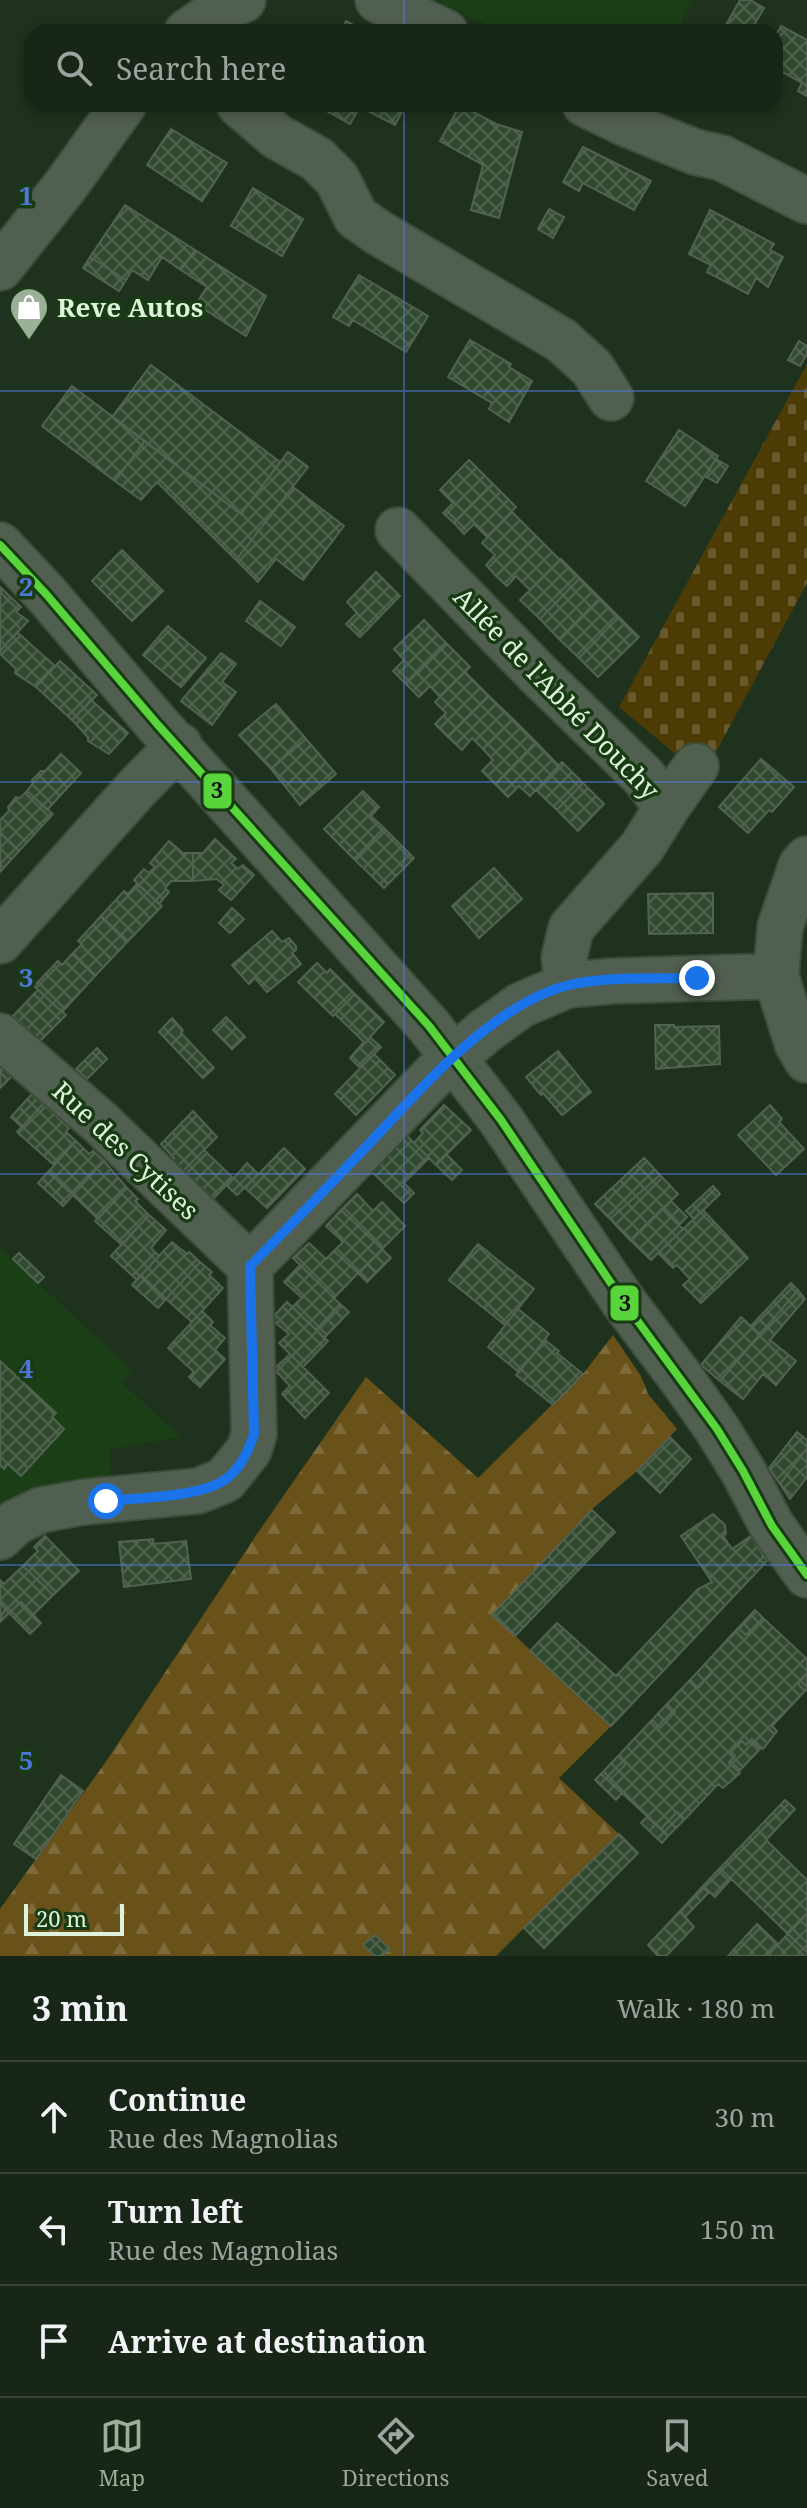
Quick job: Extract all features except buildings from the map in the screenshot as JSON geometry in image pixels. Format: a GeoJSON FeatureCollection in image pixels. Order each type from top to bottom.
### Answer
{"type":"FeatureCollection","features":[{"type":"Feature","properties":{"kind":"street"},"geometry":{"type":"LineString","coordinates":[[199,24],[243,0]]}},
{"type":"Feature","properties":{"kind":"street"},"geometry":{"type":"LineString","coordinates":[[378,0],[428,24]]}},
{"type":"Feature","properties":{"kind":"street"},"geometry":{"type":"LineString","coordinates":[[0,268],[66,185],[118,112]]}},
{"type":"Feature","properties":{"kind":"street"},"geometry":{"type":"LineString","coordinates":[[248,112],[276,136],[317,159],[337,179],[356,217],[561,340],[592,368],[611,398]]}},
{"type":"Feature","properties":{"kind":"street"},"geometry":{"type":"LineString","coordinates":[[601,112],[695,152],[722,158],[807,201]]}},
{"type":"Feature","properties":{"kind":"street","name":"Allée de l'Abbé Douchy"},"geometry":{"type":"LineString","coordinates":[[398,530],[538,674],[643,776],[667,807],[642,847],[571,928],[564,958],[568,985]]}},
{"type":"Feature","properties":{"kind":"street"},"geometry":{"type":"LineString","coordinates":[[0,545],[429,1026],[501,1120],[623,1301],[717,1429],[772,1526],[807,1575]]}},
{"type":"Feature","properties":{"kind":"street"},"geometry":{"type":"LineString","coordinates":[[0,941],[179,745]]}},
{"type":"Feature","properties":{"kind":"street"},"geometry":{"type":"LineString","coordinates":[[667,807],[696,766]]}},
{"type":"Feature","properties":{"kind":"street"},"geometry":{"type":"LineString","coordinates":[[807,859],[801,866],[780,927],[776,976],[797,1043],[807,1060]]}},
{"type":"Feature","properties":{"kind":"street"},"geometry":{"type":"LineString","coordinates":[[0,1537],[16,1522],[41,1510],[84,1502],[198,1491],[225,1480],[249,1450],[254,1434],[250,1266],[434,1075],[485,1031],[521,1005],[568,985],[776,976]]}},
{"type":"Feature","properties":{"kind":"street","name":"Rue des Cytises"},"geometry":{"type":"LineString","coordinates":[[0,1036],[102,1124],[250,1266]]}},
{"type":"Feature","properties":{"kind":"shaded area"},"geometry":{"type":"Polygon","coordinates":[[[436,0],[693,0],[680,24],[486,24],[436,0]]]}},
{"type":"Feature","properties":{"kind":"shaded area"},"geometry":{"type":"Polygon","coordinates":[[[0,1247],[132,1371],[121,1382],[181,1437],[110,1449],[111,1476],[51,1483],[28,1489],[0,1502],[0,1247]]]}},
{"type":"Feature","properties":{"kind":"green space"},"geometry":{"type":"Polygon","coordinates":[[[807,364],[807,583],[704,774],[619,707],[807,364]]]}},
{"type":"Feature","properties":{"kind":"green space"},"geometry":{"type":"Polygon","coordinates":[[[613,1335],[641,1376],[648,1394],[677,1429],[637,1471],[591,1510],[493,1615],[611,1726],[559,1778],[619,1834],[496,1956],[0,1956],[0,1909],[105,1763],[366,1377],[478,1478],[583,1374],[613,1335]]]}},
{"type":"Feature","properties":{"kind":"transit line","name":"3"},"geometry":{"type":"LineString","coordinates":[[0,545],[429,1026],[501,1120],[623,1301],[717,1429],[772,1526],[807,1575]]}},
{"type":"Feature","properties":{"kind":"place","name":"Reve Autos"},"geometry":{"type":"Point","coordinates":[29,341]}},
{"type":"Feature","properties":{"kind":"route"},"geometry":{"type":"LineString","coordinates":[[106,1501],[198,1491],[225,1480],[240,1463],[249,1450],[254,1434],[250,1266],[434,1075],[521,1005],[568,985],[697,978]]}}]}
